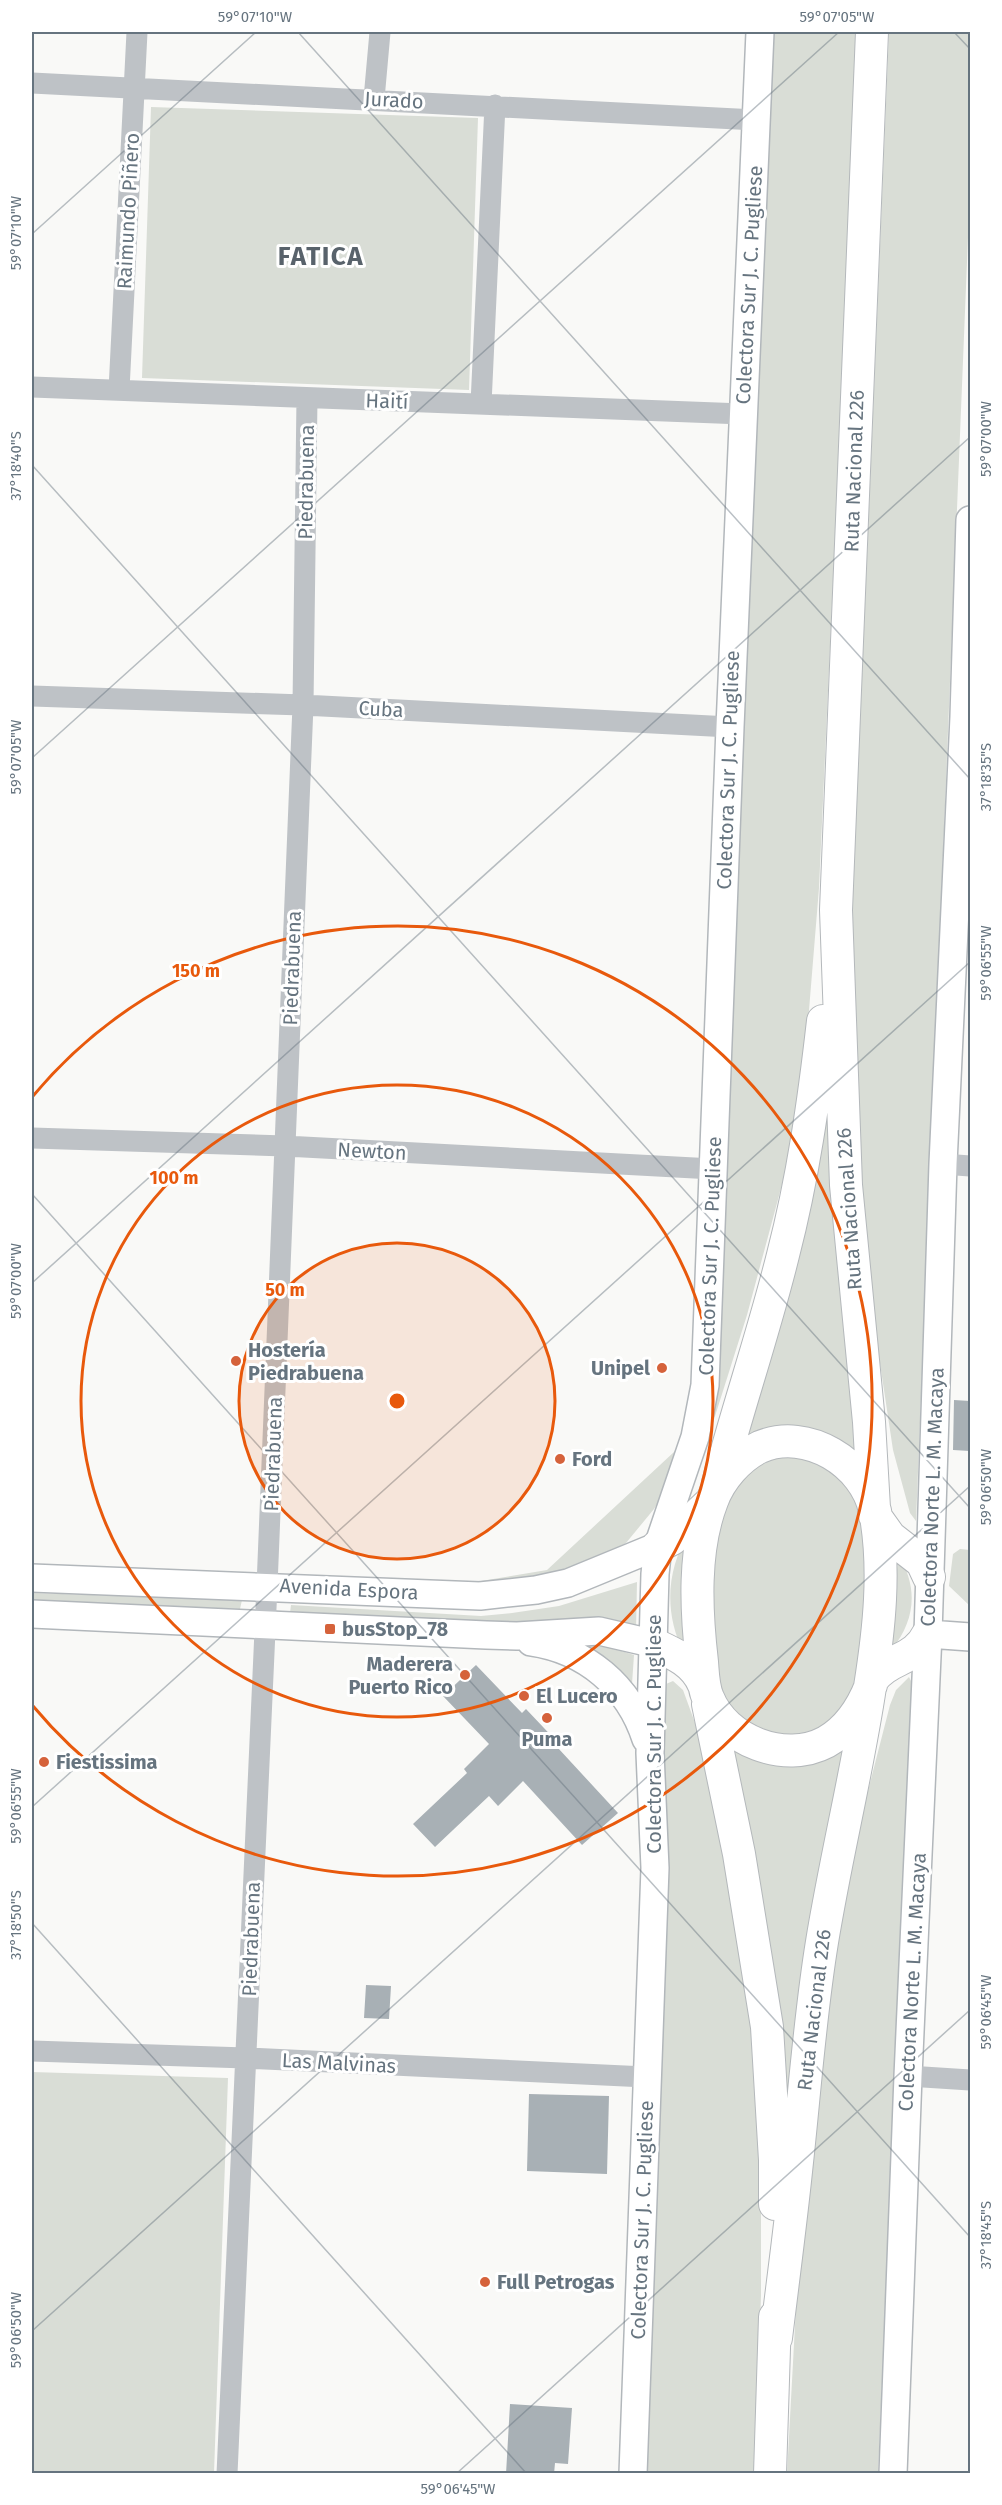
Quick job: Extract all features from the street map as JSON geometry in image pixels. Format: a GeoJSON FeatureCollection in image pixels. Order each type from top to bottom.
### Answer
{"type":"FeatureCollection","features":[{"type":"Feature","properties":{"kind":"highway","name":"Ruta Nacional 226"},"geometry":{"type":"LineString","coordinates":[[770,2474],[776,2338],[775,2160],[767,2026],[739,1854],[706,1691],[698,1592],[702,1542],[713,1497],[771,1303],[795,1206],[815,1097],[836,910],[872,32]]}},
{"type":"Feature","properties":{"kind":"highway","name":"Ruta Nacional 226"},"geometry":{"type":"LineString","coordinates":[[776,2338],[797,2164],[812,2002],[871,1682],[880,1608],[879,1551],[869,1422],[846,1185],[836,910]]}},
{"type":"Feature","properties":{"kind":"highway","name":"Ruta Nacional 226"},"geometry":{"type":"LineString","coordinates":[[713,1497],[732,1468],[752,1452],[774,1443],[799,1442],[822,1448],[845,1462],[864,1484],[875,1512]]}},
{"type":"Feature","properties":{"kind":"highway"},"geometry":{"type":"LineString","coordinates":[[658,1546],[672,1539],[713,1497]]}},
{"type":"Feature","properties":{"kind":"highway"},"geometry":{"type":"LineString","coordinates":[[875,1512],[890,1537],[922,1562],[929,1577]]}},
{"type":"Feature","properties":{"kind":"highway"},"geometry":{"type":"LineString","coordinates":[[871,1682],[886,1666],[914,1653],[922,1646],[928,1634]]}},
{"type":"Feature","properties":{"kind":"highway"},"geometry":{"type":"LineString","coordinates":[[651,1643],[690,1664],[700,1675],[706,1691]]}},
{"type":"Feature","properties":{"kind":"highway","name":"Ruta Nacional 226"},"geometry":{"type":"LineString","coordinates":[[706,1691],[724,1722],[739,1736],[769,1748],[799,1750],[824,1743],[846,1727],[857,1715],[871,1682]]}},
{"type":"Feature","properties":{"kind":"main road","name":"Colectora Sur J. C. Pugliese"},"geometry":{"type":"LineString","coordinates":[[633,2474],[655,1868],[650,1753],[651,1643],[658,1546],[695,1437],[705,1385],[760,32]]}},
{"type":"Feature","properties":{"kind":"main road","name":"Colectora Norte L. M. Macaya"},"geometry":{"type":"LineString","coordinates":[[893,2474],[928,1634],[943,1164],[967,717],[970,520]]}},
{"type":"Feature","properties":{"kind":"main road","name":"Avenida Espora"},"geometry":{"type":"LineString","coordinates":[[32,1578],[480,1596],[568,1583],[658,1546]]}},
{"type":"Feature","properties":{"kind":"main road","name":"Avenida Espora"},"geometry":{"type":"LineString","coordinates":[[32,1614],[518,1636],[599,1631],[651,1643]]}},
{"type":"Feature","properties":{"kind":"main road"},"geometry":{"type":"LineString","coordinates":[[928,1634],[970,1637]]}},
{"type":"Feature","properties":{"kind":"main road"},"geometry":{"type":"LineString","coordinates":[[486,1635],[561,1648],[590,1663],[618,1688],[629,1702],[638,1716],[650,1753]]}},
{"type":"Feature","properties":{"kind":"street","name":"Raimundo Piñero"},"geometry":{"type":"LineString","coordinates":[[119,390],[137,32]]}},
{"type":"Feature","properties":{"kind":"street"},"geometry":{"type":"LineString","coordinates":[[374,99],[380,32]]}},
{"type":"Feature","properties":{"kind":"street","name":"Jurado"},"geometry":{"type":"LineString","coordinates":[[32,83],[756,120]]}},
{"type":"Feature","properties":{"kind":"street"},"geometry":{"type":"LineString","coordinates":[[481,404],[495,105]]}},
{"type":"Feature","properties":{"kind":"street","name":"Haití"},"geometry":{"type":"LineString","coordinates":[[32,387],[743,414]]}},
{"type":"Feature","properties":{"kind":"street","name":"Piedrabuena"},"geometry":{"type":"LineString","coordinates":[[227,2474],[267,1586],[303,705],[307,398]]}},
{"type":"Feature","properties":{"kind":"street","name":"Cuba"},"geometry":{"type":"LineString","coordinates":[[32,696],[303,705],[730,728]]}},
{"type":"Feature","properties":{"kind":"street","name":"Newton"},"geometry":{"type":"LineString","coordinates":[[32,1138],[285,1146],[713,1169]]}},
{"type":"Feature","properties":{"kind":"street"},"geometry":{"type":"LineString","coordinates":[[943,1164],[970,1166]]}},
{"type":"Feature","properties":{"kind":"street","name":"Las Malvinas"},"geometry":{"type":"LineString","coordinates":[[32,2051],[246,2058],[646,2077]]}},
{"type":"Feature","properties":{"kind":"street"},"geometry":{"type":"LineString","coordinates":[[908,2076],[970,2080]]}},
{"type":"Feature","properties":{"kind":"shaded area"},"geometry":{"type":"Polygon","coordinates":[[[768,32],[858,32],[819,888],[806,1047],[784,1177],[747,1315],[710,1432],[768,32]]]}},
{"type":"Feature","properties":{"kind":"shaded area"},"geometry":{"type":"Polygon","coordinates":[[[889,32],[970,32],[970,188],[916,1521],[910,1513],[893,1450],[878,1350],[867,1246],[860,1154],[852,914],[889,32]]]}},
{"type":"Feature","properties":{"kind":"shaded area"},"geometry":{"type":"Polygon","coordinates":[[[151,107],[478,118],[469,390],[142,378],[151,107]]]}},
{"type":"Feature","properties":{"kind":"shaded area"},"geometry":{"type":"Polygon","coordinates":[[[824,1074],[863,1457],[736,1444],[824,1074]]]}},
{"type":"Feature","properties":{"kind":"shaded area"},"geometry":{"type":"Polygon","coordinates":[[[681,1441],[669,1484],[654,1509],[626,1543],[594,1561],[549,1573],[511,1582],[475,1582],[547,1570],[674,1452],[681,1441]]]}},
{"type":"Feature","properties":{"kind":"shaded area"},"geometry":{"type":"Polygon","coordinates":[[[790,1456],[826,1464],[856,1494],[867,1546],[862,1664],[844,1712],[819,1732],[786,1737],[753,1730],[722,1699],[715,1670],[711,1586],[720,1524],[728,1494],[740,1478],[770,1459],[790,1456]]]}},
{"type":"Feature","properties":{"kind":"shaded area"},"geometry":{"type":"Polygon","coordinates":[[[689,1533],[684,1653],[673,1623],[670,1592],[676,1562],[689,1533]]]}},
{"type":"Feature","properties":{"kind":"shaded area"},"geometry":{"type":"Polygon","coordinates":[[[960,1549],[970,1550],[970,1606],[949,1586],[953,1554],[960,1549]]]}},
{"type":"Feature","properties":{"kind":"shaded area"},"geometry":{"type":"Polygon","coordinates":[[[898,1555],[909,1579],[912,1604],[906,1627],[892,1649],[898,1555]]]}},
{"type":"Feature","properties":{"kind":"shaded area"},"geometry":{"type":"Polygon","coordinates":[[[637,1582],[636,1631],[521,1623],[290,1613],[291,1605],[481,1616],[559,1606],[637,1582]]]}},
{"type":"Feature","properties":{"kind":"shaded area"},"geometry":{"type":"Polygon","coordinates":[[[32,1593],[242,1600],[240,1609],[32,1601],[32,1593]]]}},
{"type":"Feature","properties":{"kind":"shaded area"},"geometry":{"type":"Polygon","coordinates":[[[578,1645],[609,1647],[634,1655],[632,1684],[606,1661],[578,1645]]]}},
{"type":"Feature","properties":{"kind":"shaded area"},"geometry":{"type":"Polygon","coordinates":[[[909,1677],[913,1685],[878,2473],[787,2474],[797,2288],[816,2063],[850,1861],[890,1705],[896,1690],[909,1677]]]}},
{"type":"Feature","properties":{"kind":"shaded area"},"geometry":{"type":"Polygon","coordinates":[[[673,1681],[683,1690],[702,1742],[721,1824],[755,2030],[761,2139],[761,2295],[755,2473],[639,2474],[662,1698],[666,1684],[673,1681]]]}},
{"type":"Feature","properties":{"kind":"shaded area"},"geometry":{"type":"Polygon","coordinates":[[[728,1747],[758,1761],[786,1767],[814,1763],[829,1758],[844,1749],[784,2159],[728,1747]]]}},
{"type":"Feature","properties":{"kind":"shaded area"},"geometry":{"type":"Polygon","coordinates":[[[32,2072],[228,2078],[214,2473],[32,2473],[32,2072]]]}},
{"type":"Feature","properties":{"kind":"building"},"geometry":{"type":"Polygon","coordinates":[[[954,1400],[970,1401],[970,1451],[953,1450],[954,1400]]]}},
{"type":"Feature","properties":{"kind":"building"},"geometry":{"type":"Polygon","coordinates":[[[476,1665],[522,1713],[526,1709],[561,1746],[558,1748],[618,1813],[582,1845],[523,1781],[498,1806],[489,1796],[435,1847],[413,1824],[467,1773],[464,1769],[489,1744],[443,1696],[476,1665]]]}},
{"type":"Feature","properties":{"kind":"building"},"geometry":{"type":"Polygon","coordinates":[[[366,1985],[391,1986],[389,2019],[364,2018],[366,1985]]]}},
{"type":"Feature","properties":{"kind":"building"},"geometry":{"type":"Polygon","coordinates":[[[529,2094],[609,2096],[607,2174],[527,2171],[529,2094]]]}},
{"type":"Feature","properties":{"kind":"building"},"geometry":{"type":"Polygon","coordinates":[[[510,2404],[572,2408],[568,2464],[555,2463],[554,2474],[506,2474],[510,2404]]]}},
{"type":"Feature","properties":{"kind":"place","name":"Hostería Piedrabuena"},"geometry":{"type":"Point","coordinates":[236,1361]}},
{"type":"Feature","properties":{"kind":"place","name":"Unipel"},"geometry":{"type":"Point","coordinates":[662,1368]}},
{"type":"Feature","properties":{"kind":"place","name":"Ford"},"geometry":{"type":"Point","coordinates":[560,1459]}},
{"type":"Feature","properties":{"kind":"place","name":"busStop_78"},"geometry":{"type":"Point","coordinates":[330,1629]}},
{"type":"Feature","properties":{"kind":"place","name":"Maderera Puerto Rico"},"geometry":{"type":"Point","coordinates":[465,1675]}},
{"type":"Feature","properties":{"kind":"place","name":"El Lucero"},"geometry":{"type":"Point","coordinates":[524,1696]}},
{"type":"Feature","properties":{"kind":"place","name":"Puma"},"geometry":{"type":"Point","coordinates":[547,1718]}},
{"type":"Feature","properties":{"kind":"place","name":"Fiestissima"},"geometry":{"type":"Point","coordinates":[44,1762]}},
{"type":"Feature","properties":{"kind":"place","name":"Full Petrogas"},"geometry":{"type":"Point","coordinates":[485,2282]}},
{"type":"Feature","properties":{"kind":"district","name":"FATICA"},"geometry":{"type":"Point","coordinates":[321,256]}}]}
